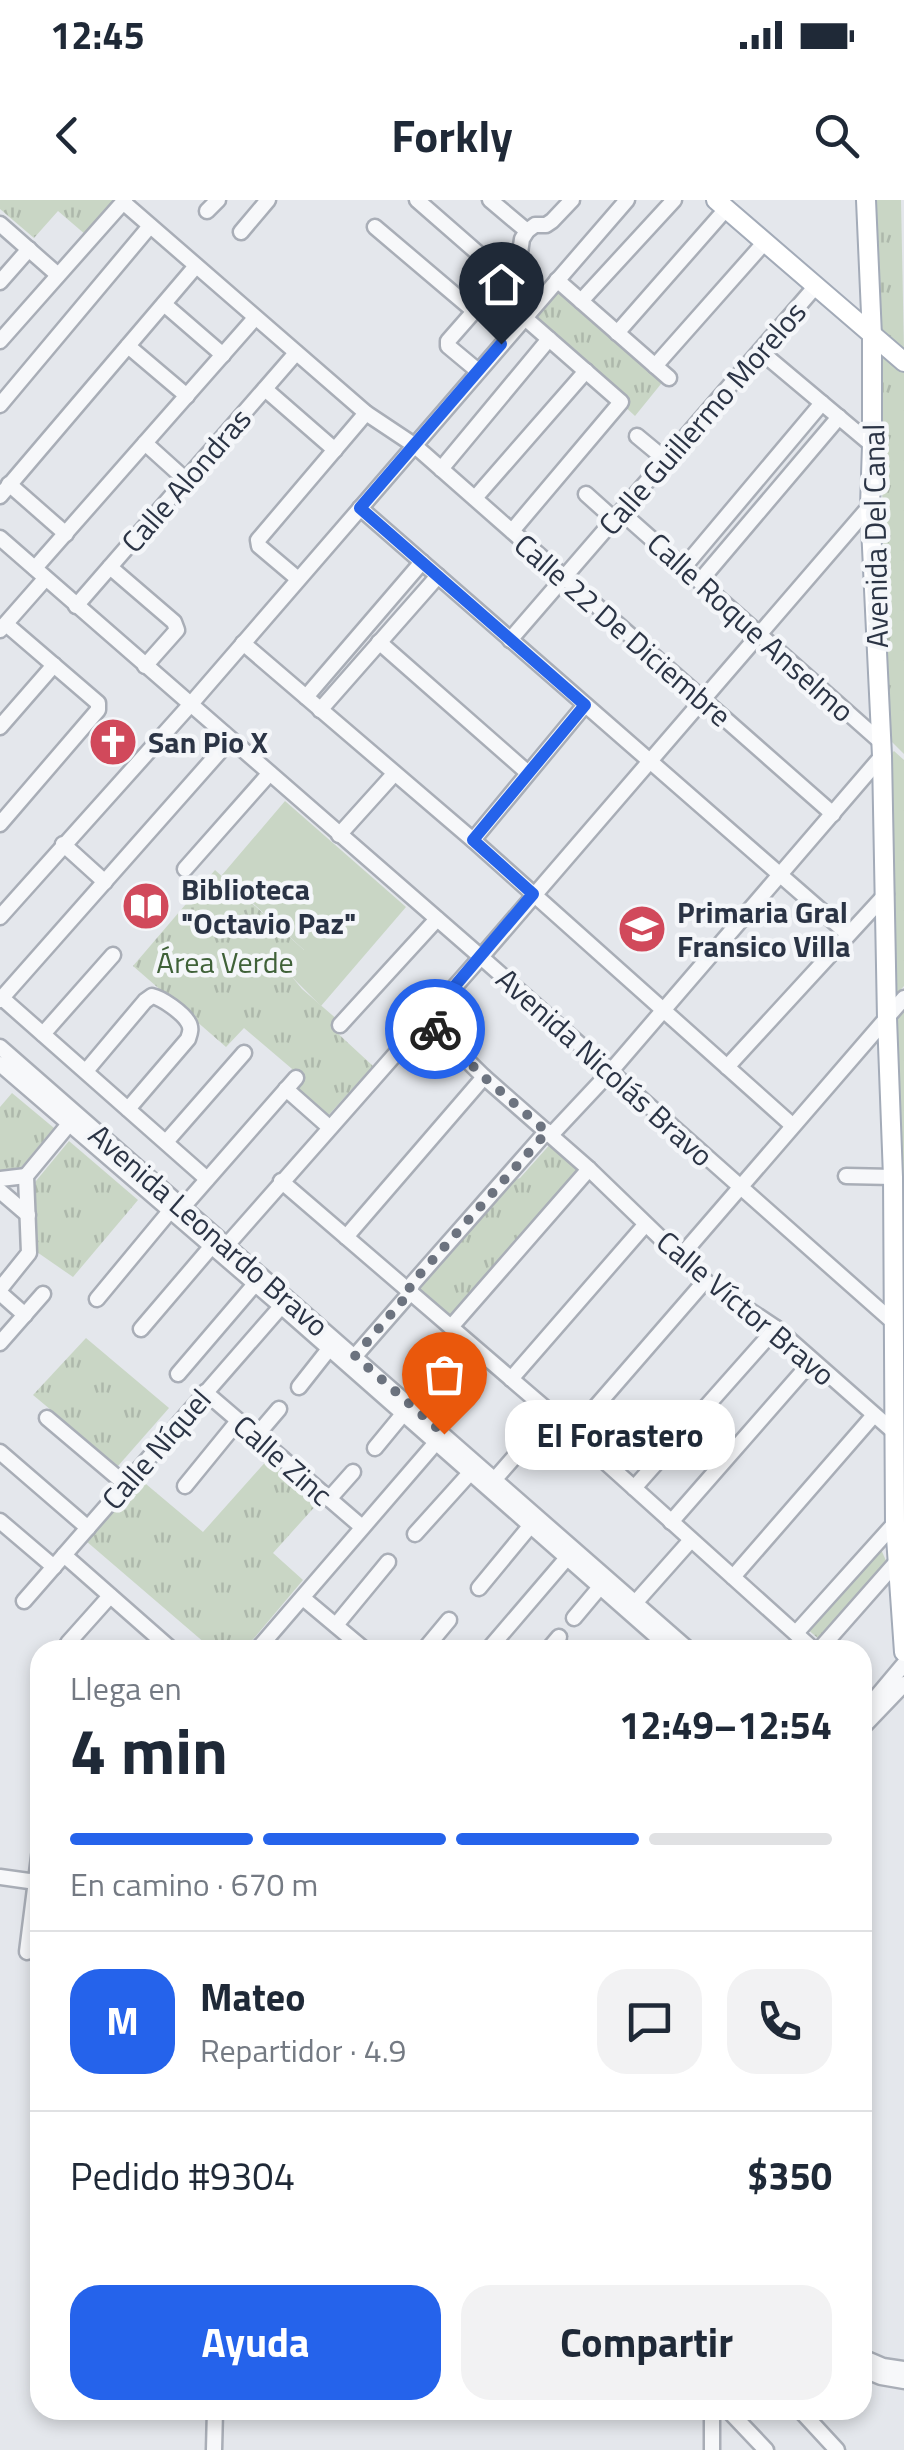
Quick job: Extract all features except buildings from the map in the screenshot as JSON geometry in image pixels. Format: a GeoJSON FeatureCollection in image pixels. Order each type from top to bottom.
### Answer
{"type":"FeatureCollection","features":[{"type":"Feature","properties":{"kind":"main road","name":"Avenida Del Canal"},"geometry":{"type":"LineString","coordinates":[[866,200],[872,336],[870,506],[882,749],[886,1018],[898,1326],[893,1430],[895,1524],[904,1652]]}},
{"type":"Feature","properties":{"kind":"main road"},"geometry":{"type":"LineString","coordinates":[[721,205],[904,362]]}},
{"type":"Feature","properties":{"kind":"street"},"geometry":{"type":"LineString","coordinates":[[241,232],[268,200]]}},
{"type":"Feature","properties":{"kind":"street"},"geometry":{"type":"LineString","coordinates":[[417,200],[504,276]]}},
{"type":"Feature","properties":{"kind":"street"},"geometry":{"type":"LineString","coordinates":[[490,200],[526,231]]}},
{"type":"Feature","properties":{"kind":"street"},"geometry":{"type":"LineString","coordinates":[[0,917],[190,705],[627,200]]}},
{"type":"Feature","properties":{"kind":"street"},"geometry":{"type":"LineString","coordinates":[[581,301],[674,200]]}},
{"type":"Feature","properties":{"kind":"street"},"geometry":{"type":"LineString","coordinates":[[0,341],[124,201]]}},
{"type":"Feature","properties":{"kind":"street","name":"Calle 22 De Diciembre"},"geometry":{"type":"LineString","coordinates":[[124,201],[366,414],[441,468],[833,814]]}},
{"type":"Feature","properties":{"kind":"street"},"geometry":{"type":"LineString","coordinates":[[478,371],[448,346],[448,341],[518,260],[526,231],[552,221],[568,201]]}},
{"type":"Feature","properties":{"kind":"street"},"geometry":{"type":"LineString","coordinates":[[618,333],[721,205]]}},
{"type":"Feature","properties":{"kind":"street"},"geometry":{"type":"LineString","coordinates":[[0,224],[58,275]]}},
{"type":"Feature","properties":{"kind":"street"},"geometry":{"type":"LineString","coordinates":[[0,404],[150,226]]}},
{"type":"Feature","properties":{"kind":"street"},"geometry":{"type":"LineString","coordinates":[[375,226],[474,311]]}},
{"type":"Feature","properties":{"kind":"street"},"geometry":{"type":"LineString","coordinates":[[655,366],[764,242]]}},
{"type":"Feature","properties":{"kind":"street"},"geometry":{"type":"LineString","coordinates":[[0,282],[29,249]]}},
{"type":"Feature","properties":{"kind":"street"},"geometry":{"type":"LineString","coordinates":[[66,534],[5,490],[196,266]]}},
{"type":"Feature","properties":{"kind":"street"},"geometry":{"type":"LineString","coordinates":[[557,280],[670,378]]}},
{"type":"Feature","properties":{"kind":"street","name":"Calle Guillermo Morelos"},"geometry":{"type":"LineString","coordinates":[[510,640],[815,287]]}},
{"type":"Feature","properties":{"kind":"street"},"geometry":{"type":"LineString","coordinates":[[164,304],[223,355]]}},
{"type":"Feature","properties":{"kind":"street","name":"Calle Alondras"},"geometry":{"type":"LineString","coordinates":[[3,627],[66,534],[256,318]]}},
{"type":"Feature","properties":{"kind":"street"},"geometry":{"type":"LineString","coordinates":[[512,531],[621,402],[525,318]]}},
{"type":"Feature","properties":{"kind":"street"},"geometry":{"type":"LineString","coordinates":[[441,468],[549,339]]}},
{"type":"Feature","properties":{"kind":"street"},"geometry":{"type":"LineString","coordinates":[[128,346],[187,396]]}},
{"type":"Feature","properties":{"kind":"street"},"geometry":{"type":"LineString","coordinates":[[760,351],[872,445]]}},
{"type":"Feature","properties":{"kind":"street","name":"Calle Alondras"},"geometry":{"type":"LineString","coordinates":[[76,606],[296,353]]}},
{"type":"Feature","properties":{"kind":"street"},"geometry":{"type":"LineString","coordinates":[[475,498],[586,371]]}},
{"type":"Feature","properties":{"kind":"street"},"geometry":{"type":"LineString","coordinates":[[265,390],[335,450]]}},
{"type":"Feature","properties":{"kind":"street"},"geometry":{"type":"LineString","coordinates":[[684,567],[822,403]]}},
{"type":"Feature","properties":{"kind":"street"},"geometry":{"type":"LineString","coordinates":[[298,580],[259,546],[258,540],[366,414]]}},
{"type":"Feature","properties":{"kind":"street"},"geometry":{"type":"LineString","coordinates":[[700,581],[839,417]]}},
{"type":"Feature","properties":{"kind":"street"},"geometry":{"type":"LineString","coordinates":[[637,436],[666,460]]}},
{"type":"Feature","properties":{"kind":"street"},"geometry":{"type":"LineString","coordinates":[[145,443],[186,480]]}},
{"type":"Feature","properties":{"kind":"street","name":"Calle Roque Anselmo"},"geometry":{"type":"LineString","coordinates":[[586,494],[684,567],[882,749]]}},
{"type":"Feature","properties":{"kind":"street"},"geometry":{"type":"LineString","coordinates":[[141,1330],[282,1182],[482,957],[870,506]]}},
{"type":"Feature","properties":{"kind":"street"},"geometry":{"type":"LineString","coordinates":[[360,508],[848,934]]}},
{"type":"Feature","properties":{"kind":"street","name":"Avenida Nicolás Bravo"},"geometry":{"type":"LineString","coordinates":[[0,538],[611,1070],[898,1326]]}},
{"type":"Feature","properties":{"kind":"street"},"geometry":{"type":"LineString","coordinates":[[306,697],[422,562]]}},
{"type":"Feature","properties":{"kind":"street"},"geometry":{"type":"LineString","coordinates":[[110,567],[174,622],[176,630],[146,666]]}},
{"type":"Feature","properties":{"kind":"street"},"geometry":{"type":"LineString","coordinates":[[320,710],[438,576]]}},
{"type":"Feature","properties":{"kind":"street"},"geometry":{"type":"LineString","coordinates":[[0,824],[98,710],[98,703],[54,664],[3,627]]}},
{"type":"Feature","properties":{"kind":"street"},"geometry":{"type":"LineString","coordinates":[[379,642],[528,773]]}},
{"type":"Feature","properties":{"kind":"street"},"geometry":{"type":"LineString","coordinates":[[243,643],[473,840],[792,1125]]}},
{"type":"Feature","properties":{"kind":"street"},"geometry":{"type":"LineString","coordinates":[[0,727],[54,664]]}},
{"type":"Feature","properties":{"kind":"street"},"geometry":{"type":"LineString","coordinates":[[473,840],[585,705]]}},
{"type":"Feature","properties":{"kind":"street"},"geometry":{"type":"LineString","coordinates":[[207,1179],[1,999],[230,740]]}},
{"type":"Feature","properties":{"kind":"street"},"geometry":{"type":"LineString","coordinates":[[355,1356],[410,1292],[412,1283],[510,1172],[522,1170],[550,1134],[611,1070],[833,814],[882,749]]}},
{"type":"Feature","properties":{"kind":"street"},"geometry":{"type":"LineString","coordinates":[[185,868],[269,774]]}},
{"type":"Feature","properties":{"kind":"street"},"geometry":{"type":"LineString","coordinates":[[340,834],[394,774]]}},
{"type":"Feature","properties":{"kind":"street"},"geometry":{"type":"LineString","coordinates":[[63,844],[105,882]]}},
{"type":"Feature","properties":{"kind":"street"},"geometry":{"type":"LineString","coordinates":[[727,1067],[886,894]]}},
{"type":"Feature","properties":{"kind":"street"},"geometry":{"type":"LineString","coordinates":[[340,1025],[437,919]]}},
{"type":"Feature","properties":{"kind":"street"},"geometry":{"type":"LineString","coordinates":[[43,1034],[112,954]]}},
{"type":"Feature","properties":{"kind":"street"},"geometry":{"type":"LineString","coordinates":[[86,1071],[152,996],[160,997],[188,1022],[188,1039],[128,1109]]}},
{"type":"Feature","properties":{"kind":"street"},"geometry":{"type":"LineString","coordinates":[[680,1256],[904,998]]}},
{"type":"Feature","properties":{"kind":"street","name":"Calle Víctor Bravo"},"geometry":{"type":"LineString","coordinates":[[426,1020],[705,1281],[776,1328],[893,1430]]}},
{"type":"Feature","properties":{"kind":"street","name":"Avenida Leonardo Bravo"},"geometry":{"type":"LineString","coordinates":[[0,1047],[73,1120]]}},
{"type":"Feature","properties":{"kind":"street"},"geometry":{"type":"LineString","coordinates":[[166,1142],[244,1054]]}},
{"type":"Feature","properties":{"kind":"street","name":"Avenida Leonardo Bravo"},"geometry":{"type":"LineString","coordinates":[[0,1064],[73,1120],[285,1302],[355,1356],[440,1438],[470,1473],[678,1640]]}},
{"type":"Feature","properties":{"kind":"street"},"geometry":{"type":"LineString","coordinates":[[346,1237],[484,1077]]}},
{"type":"Feature","properties":{"kind":"street"},"geometry":{"type":"LineString","coordinates":[[97,1299],[291,1084],[329,1128]]}},
{"type":"Feature","properties":{"kind":"street"},"geometry":{"type":"LineString","coordinates":[[25,1314],[0,1291],[29,1252],[26,1176],[73,1120]]}},
{"type":"Feature","properties":{"kind":"street"},"geometry":{"type":"LineString","coordinates":[[451,1327],[589,1169]]}},
{"type":"Feature","properties":{"kind":"street"},"geometry":{"type":"LineString","coordinates":[[0,1179],[26,1176]]}},
{"type":"Feature","properties":{"kind":"street"},"geometry":{"type":"LineString","coordinates":[[846,1176],[892,1177]]}},
{"type":"Feature","properties":{"kind":"street"},"geometry":{"type":"LineString","coordinates":[[282,1182],[552,1414],[804,1640]]}},
{"type":"Feature","properties":{"kind":"street"},"geometry":{"type":"LineString","coordinates":[[0,1191],[28,1215]]}},
{"type":"Feature","properties":{"kind":"street"},"geometry":{"type":"LineString","coordinates":[[511,1379],[645,1224]]}},
{"type":"Feature","properties":{"kind":"street","name":"Avenida Leonardo Bravo"},"geometry":{"type":"LineString","coordinates":[[219,1246],[254,1284],[285,1302],[330,1349],[403,1414],[494,1480],[656,1640]]}},
{"type":"Feature","properties":{"kind":"street"},"geometry":{"type":"LineString","coordinates":[[573,1433],[705,1281]]}},
{"type":"Feature","properties":{"kind":"street"},"geometry":{"type":"LineString","coordinates":[[178,1374],[254,1284]]}},
{"type":"Feature","properties":{"kind":"street"},"geometry":{"type":"LineString","coordinates":[[0,1343],[43,1294]]}},
{"type":"Feature","properties":{"kind":"street","name":"Calle Níquel"},"geometry":{"type":"LineString","coordinates":[[24,1601],[285,1302]]}},
{"type":"Feature","properties":{"kind":"street"},"geometry":{"type":"LineString","coordinates":[[634,1488],[776,1328]]}},
{"type":"Feature","properties":{"kind":"street"},"geometry":{"type":"LineString","coordinates":[[298,1387],[330,1349]]}},
{"type":"Feature","properties":{"kind":"street"},"geometry":{"type":"LineString","coordinates":[[671,1522],[812,1361]]}},
{"type":"Feature","properties":{"kind":"street","name":"Calle Zinc"},"geometry":{"type":"LineString","coordinates":[[205,1392],[362,1528]]}},
{"type":"Feature","properties":{"kind":"street"},"geometry":{"type":"LineString","coordinates":[[256,1436],[279,1408]]}},
{"type":"Feature","properties":{"kind":"street"},"geometry":{"type":"LineString","coordinates":[[375,1448],[403,1414]]}},
{"type":"Feature","properties":{"kind":"street"},"geometry":{"type":"LineString","coordinates":[[494,1480],[552,1414]]}},
{"type":"Feature","properties":{"kind":"street"},"geometry":{"type":"LineString","coordinates":[[733,1577],[874,1416]]}},
{"type":"Feature","properties":{"kind":"street"},"geometry":{"type":"LineString","coordinates":[[47,1418],[125,1484]]}},
{"type":"Feature","properties":{"kind":"street"},"geometry":{"type":"LineString","coordinates":[[186,1486],[238,1421]]}},
{"type":"Feature","properties":{"kind":"street"},"geometry":{"type":"LineString","coordinates":[[266,1640],[440,1438]]}},
{"type":"Feature","properties":{"kind":"street"},"geometry":{"type":"LineString","coordinates":[[0,1452],[88,1528]]}},
{"type":"Feature","properties":{"kind":"street"},"geometry":{"type":"LineString","coordinates":[[329,1499],[353,1472]]}},
{"type":"Feature","properties":{"kind":"street"},"geometry":{"type":"LineString","coordinates":[[415,1534],[470,1473]]}},
{"type":"Feature","properties":{"kind":"street"},"geometry":{"type":"LineString","coordinates":[[0,1521],[110,1596],[155,1640]]}},
{"type":"Feature","properties":{"kind":"street"},"geometry":{"type":"LineString","coordinates":[[796,1634],[895,1524]]}},
{"type":"Feature","properties":{"kind":"street"},"geometry":{"type":"LineString","coordinates":[[479,1588],[531,1525]]}},
{"type":"Feature","properties":{"kind":"street"},"geometry":{"type":"LineString","coordinates":[[635,1603],[691,1540]]}},
{"type":"Feature","properties":{"kind":"street"},"geometry":{"type":"LineString","coordinates":[[502,1640],[570,1554]]}},
{"type":"Feature","properties":{"kind":"street"},"geometry":{"type":"LineString","coordinates":[[825,1640],[900,1557]]}},
{"type":"Feature","properties":{"kind":"street"},"geometry":{"type":"LineString","coordinates":[[336,1625],[388,1562]]}},
{"type":"Feature","properties":{"kind":"street"},"geometry":{"type":"LineString","coordinates":[[574,1618],[600,1588]]}},
{"type":"Feature","properties":{"kind":"street"},"geometry":{"type":"LineString","coordinates":[[71,1640],[110,1596]]}},
{"type":"Feature","properties":{"kind":"street"},"geometry":{"type":"LineString","coordinates":[[303,1598],[353,1640]]}},
{"type":"Feature","properties":{"kind":"street"},"geometry":{"type":"LineString","coordinates":[[432,1640],[449,1620]]}},
{"type":"Feature","properties":{"kind":"street"},"geometry":{"type":"LineString","coordinates":[[556,1640],[559,1636]]}},
{"type":"Feature","properties":{"kind":"street"},"geometry":{"type":"LineString","coordinates":[[872,1702],[904,1664]]}},
{"type":"Feature","properties":{"kind":"street"},"geometry":{"type":"LineString","coordinates":[[872,1718],[904,1684]]}},
{"type":"Feature","properties":{"kind":"street"},"geometry":{"type":"LineString","coordinates":[[0,1877],[30,1881]]}},
{"type":"Feature","properties":{"kind":"street"},"geometry":{"type":"LineString","coordinates":[[27,1952],[30,1942]]}},
{"type":"Feature","properties":{"kind":"street"},"geometry":{"type":"LineString","coordinates":[[872,2362],[904,2369]]}},
{"type":"Feature","properties":{"kind":"street"},"geometry":{"type":"LineString","coordinates":[[872,2373],[904,2382]]}},
{"type":"Feature","properties":{"kind":"street"},"geometry":{"type":"LineString","coordinates":[[214,2450],[216,2420]]}},
{"type":"Feature","properties":{"kind":"street"},"geometry":{"type":"LineString","coordinates":[[712,2420],[712,2450]]}},
{"type":"Feature","properties":{"kind":"street"},"geometry":{"type":"LineString","coordinates":[[738,2420],[766,2450]]}},
{"type":"Feature","properties":{"kind":"street"},"geometry":{"type":"LineString","coordinates":[[809,2420],[837,2450]]}},
{"type":"Feature","properties":{"kind":"green space"},"geometry":{"type":"Polygon","coordinates":[[[0,200],[115,200],[86,235],[58,211],[34,238],[0,209],[0,200]]]}},
{"type":"Feature","properties":{"kind":"green space"},"geometry":{"type":"Polygon","coordinates":[[[875,200],[901,200],[904,352],[880,333],[875,200]]]}},
{"type":"Feature","properties":{"kind":"green space"},"geometry":{"type":"Polygon","coordinates":[[[559,289],[665,379],[635,416],[532,320],[559,289]]]}},
{"type":"Feature","properties":{"kind":"green space"},"geometry":{"type":"Polygon","coordinates":[[[879,355],[904,373],[904,754],[888,738],[879,355]]]}},
{"type":"Feature","properties":{"kind":"green space"},"geometry":{"type":"Polygon","coordinates":[[[894,751],[904,760],[904,986],[894,998],[889,756],[894,751]]]}},
{"type":"Feature","properties":{"kind":"green space"},"geometry":{"type":"Polygon","coordinates":[[[285,801],[406,907],[321,1006],[287,972],[304,950],[222,875],[285,801]]]}},
{"type":"Feature","properties":{"kind":"green space","name":"Área Verde"},"geometry":{"type":"Polygon","coordinates":[[[215,870],[305,951],[288,972],[339,1021],[333,1029],[373,1066],[326,1118],[289,1085],[298,1074],[244,1028],[226,1047],[133,966],[215,870]]]}},
{"type":"Feature","properties":{"kind":"green space"},"geometry":{"type":"Polygon","coordinates":[[[904,1009],[904,1321],[896,1020],[904,1009]]]}},
{"type":"Feature","properties":{"kind":"green space"},"geometry":{"type":"Polygon","coordinates":[[[12,1093],[54,1128],[19,1170],[2,1172],[0,1107],[12,1093]]]}},
{"type":"Feature","properties":{"kind":"green space"},"geometry":{"type":"Polygon","coordinates":[[[69,1141],[138,1200],[73,1277],[34,1250],[31,1187],[69,1141]]]}},
{"type":"Feature","properties":{"kind":"green space"},"geometry":{"type":"Polygon","coordinates":[[[553,1141],[585,1169],[453,1320],[418,1289],[508,1182],[520,1178],[553,1141]]]}},
{"type":"Feature","properties":{"kind":"green space"},"geometry":{"type":"Polygon","coordinates":[[[86,1338],[169,1408],[118,1466],[33,1395],[86,1338]]]}},
{"type":"Feature","properties":{"kind":"green space"},"geometry":{"type":"Polygon","coordinates":[[[269,1458],[319,1502],[273,1553],[303,1580],[252,1640],[201,1640],[86,1541],[140,1479],[203,1532],[269,1458]]]}},
{"type":"Feature","properties":{"kind":"green space"},"geometry":{"type":"Polygon","coordinates":[[[880,1547],[887,1563],[819,1639],[807,1629],[880,1547]]]}},
{"type":"Feature","properties":{"kind":"way so far"},"geometry":{"type":"LineString","coordinates":[[435,1029],[547,1132],[412,1283],[410,1292],[355,1356],[444,1434]]}},
{"type":"Feature","properties":{"kind":"place","name":"San Pio X"},"geometry":{"type":"Point","coordinates":[113,742]}},
{"type":"Feature","properties":{"kind":"place","name":"Biblioteca \"Octavio Paz\""},"geometry":{"type":"Point","coordinates":[146,906]}},
{"type":"Feature","properties":{"kind":"place","name":"Primaria Gral Fransico Villa"},"geometry":{"type":"Point","coordinates":[642,929]}},
{"type":"Feature","properties":{"kind":"place","name":"El Forastero"},"geometry":{"type":"Point","coordinates":[444,1434]}},
{"type":"Feature","properties":{"kind":"route"},"geometry":{"type":"LineString","coordinates":[[435,1029],[426,1020],[533,894],[473,840],[585,705],[360,508],[501,344]]}}]}
